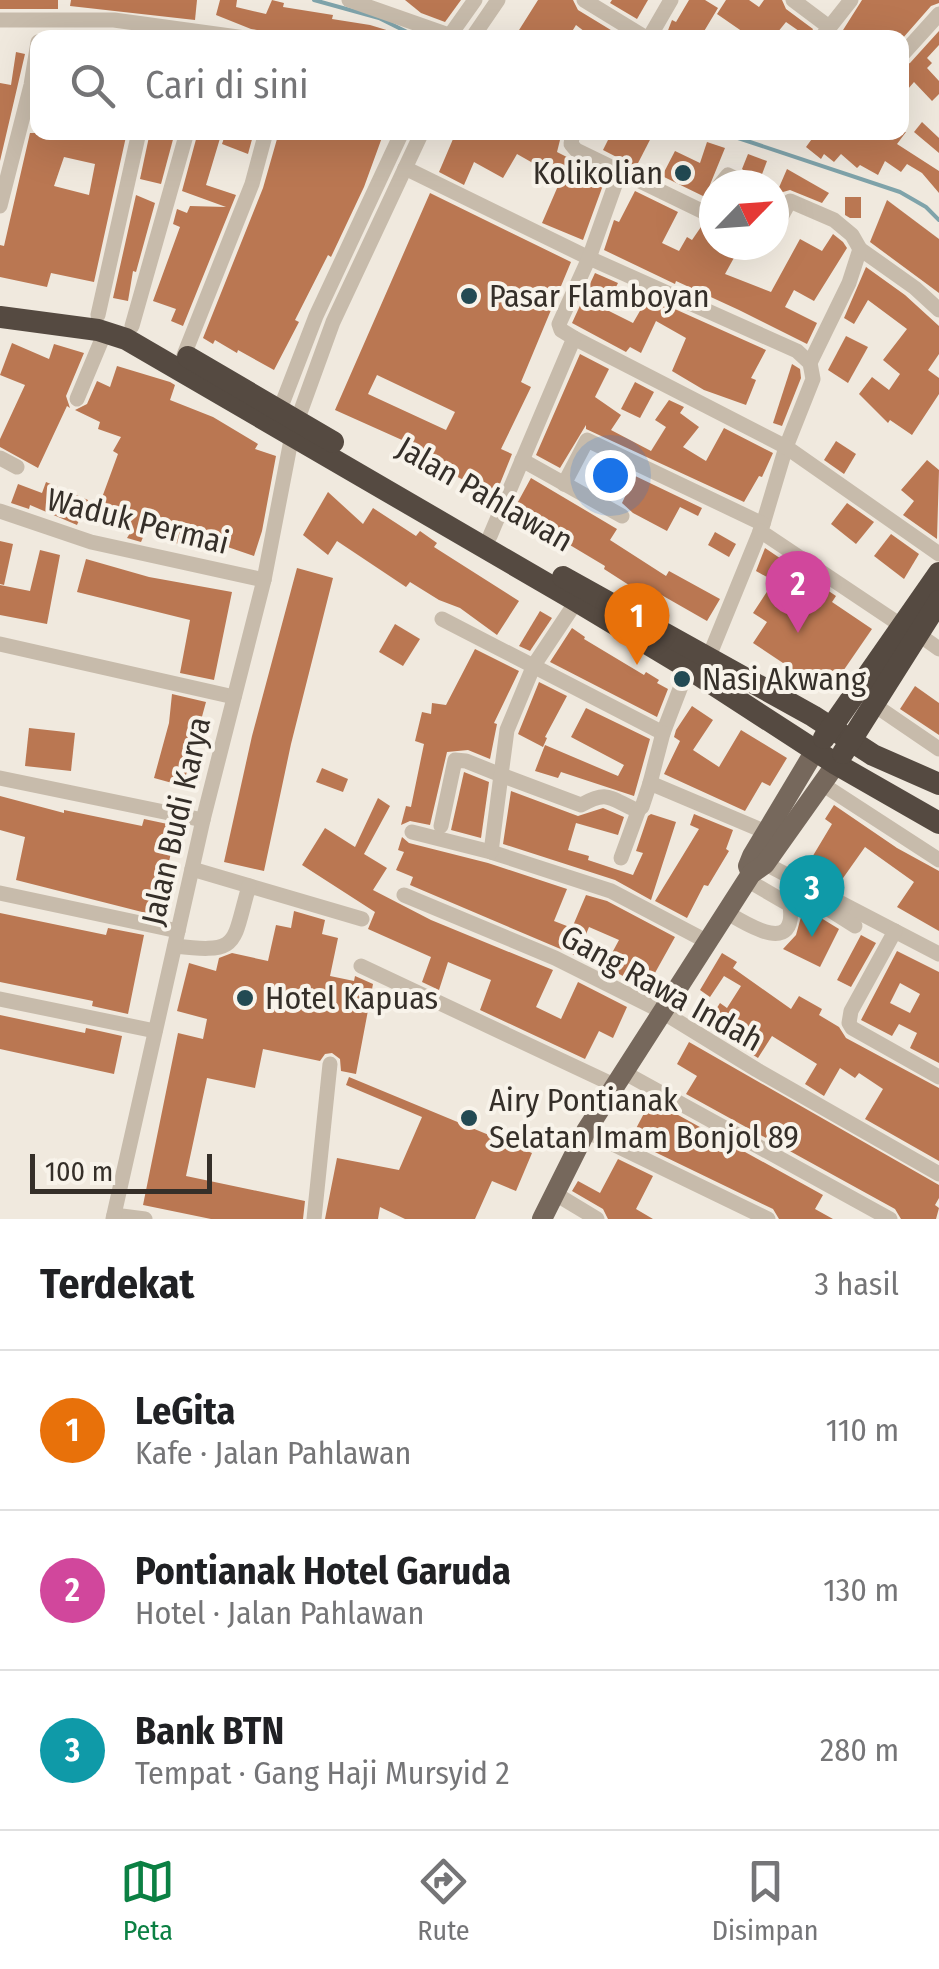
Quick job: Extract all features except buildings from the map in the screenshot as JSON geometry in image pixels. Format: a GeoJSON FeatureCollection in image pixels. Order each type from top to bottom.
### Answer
{"type":"FeatureCollection","features":[{"type":"Feature","properties":{"kind":"highway"},"geometry":{"type":"LineString","coordinates":[[0,303],[101,323],[286,422]]}},
{"type":"Feature","properties":{"kind":"highway"},"geometry":{"type":"LineString","coordinates":[[0,318],[132,326],[184,354],[286,422]]}},
{"type":"Feature","properties":{"kind":"highway","name":"Jalan Pahlawan"},"geometry":{"type":"LineString","coordinates":[[286,422],[490,536],[698,663],[836,764],[939,823]]}},
{"type":"Feature","properties":{"kind":"highway","name":"Jalan Pahlawan"},"geometry":{"type":"LineString","coordinates":[[286,422],[576,602],[831,727],[872,755],[939,784]]}},
{"type":"Feature","properties":{"kind":"highway"},"geometry":{"type":"LineString","coordinates":[[836,764],[872,704],[939,572]]}},
{"type":"Feature","properties":{"kind":"highway"},"geometry":{"type":"LineString","coordinates":[[816,749],[910,630],[939,601]]}},
{"type":"Feature","properties":{"kind":"main road"},"geometry":{"type":"LineString","coordinates":[[754,869],[766,832],[816,749]]}},
{"type":"Feature","properties":{"kind":"main road"},"geometry":{"type":"LineString","coordinates":[[542,1219],[586,1131],[661,1011],[754,869],[836,764]]}},
{"type":"Feature","properties":{"kind":"street"},"geometry":{"type":"LineString","coordinates":[[349,0],[432,30]]}},
{"type":"Feature","properties":{"kind":"street"},"geometry":{"type":"LineString","coordinates":[[453,30],[475,0]]}},
{"type":"Feature","properties":{"kind":"street"},"geometry":{"type":"LineString","coordinates":[[477,30],[498,0]]}},
{"type":"Feature","properties":{"kind":"street"},"geometry":{"type":"LineString","coordinates":[[584,0],[635,30]]}},
{"type":"Feature","properties":{"kind":"street"},"geometry":{"type":"LineString","coordinates":[[653,30],[671,0]]}},
{"type":"Feature","properties":{"kind":"street"},"geometry":{"type":"LineString","coordinates":[[793,0],[823,30]]}},
{"type":"Feature","properties":{"kind":"street"},"geometry":{"type":"LineString","coordinates":[[827,30],[851,0]]}},
{"type":"Feature","properties":{"kind":"street"},"geometry":{"type":"LineString","coordinates":[[909,48],[939,14]]}},
{"type":"Feature","properties":{"kind":"street"},"geometry":{"type":"LineString","coordinates":[[55,30],[100,19],[152,30]]}},
{"type":"Feature","properties":{"kind":"street"},"geometry":{"type":"LineString","coordinates":[[0,20],[30,31]]}},
{"type":"Feature","properties":{"kind":"street"},"geometry":{"type":"LineString","coordinates":[[0,206],[30,90]]}},
{"type":"Feature","properties":{"kind":"street"},"geometry":{"type":"LineString","coordinates":[[77,399],[101,323],[137,140]]}},
{"type":"Feature","properties":{"kind":"street"},"geometry":{"type":"LineString","coordinates":[[132,326],[185,140]]}},
{"type":"Feature","properties":{"kind":"street"},"geometry":{"type":"LineString","coordinates":[[184,354],[252,184],[264,140]]}},
{"type":"Feature","properties":{"kind":"street"},"geometry":{"type":"LineString","coordinates":[[286,422],[316,316],[398,140]]}},
{"type":"Feature","properties":{"kind":"street"},"geometry":{"type":"LineString","coordinates":[[286,422],[418,140]]}},
{"type":"Feature","properties":{"kind":"street"},"geometry":{"type":"LineString","coordinates":[[572,140],[572,146],[620,171],[699,204]]}},
{"type":"Feature","properties":{"kind":"street"},"geometry":{"type":"LineString","coordinates":[[404,168],[589,258],[797,351],[810,363]]}},
{"type":"Feature","properties":{"kind":"street"},"geometry":{"type":"LineString","coordinates":[[620,171],[589,258],[559,324],[561,330],[786,447],[939,554]]}},
{"type":"Feature","properties":{"kind":"street"},"geometry":{"type":"LineString","coordinates":[[789,201],[834,220],[860,249],[939,310]]}},
{"type":"Feature","properties":{"kind":"street"},"geometry":{"type":"LineString","coordinates":[[621,858],[650,783],[663,733],[762,527],[786,447],[813,380],[810,363],[849,283],[860,249]]}},
{"type":"Feature","properties":{"kind":"street"},"geometry":{"type":"LineString","coordinates":[[490,536],[574,338]]}},
{"type":"Feature","properties":{"kind":"street","name":"Jalan Budi Karya"},"geometry":{"type":"LineString","coordinates":[[114,1217],[203,820],[264,580],[286,422]]}},
{"type":"Feature","properties":{"kind":"street"},"geometry":{"type":"LineString","coordinates":[[564,484],[587,440],[762,527],[939,649]]}},
{"type":"Feature","properties":{"kind":"street"},"geometry":{"type":"LineString","coordinates":[[0,458],[18,467]]}},
{"type":"Feature","properties":{"kind":"street"},"geometry":{"type":"LineString","coordinates":[[522,460],[622,516]]}},
{"type":"Feature","properties":{"kind":"street","name":"Waduk Permai"},"geometry":{"type":"LineString","coordinates":[[0,511],[91,542],[264,580]]}},
{"type":"Feature","properties":{"kind":"street"},"geometry":{"type":"LineString","coordinates":[[491,852],[507,730],[534,665],[576,602]]}},
{"type":"Feature","properties":{"kind":"street"},"geometry":{"type":"LineString","coordinates":[[442,619],[663,733]]}},
{"type":"Feature","properties":{"kind":"street"},"geometry":{"type":"LineString","coordinates":[[0,644],[234,697]]}},
{"type":"Feature","properties":{"kind":"street"},"geometry":{"type":"LineString","coordinates":[[872,704],[939,749]]}},
{"type":"Feature","properties":{"kind":"street"},"geometry":{"type":"LineString","coordinates":[[441,826],[455,760],[581,805],[603,796],[639,809]]}},
{"type":"Feature","properties":{"kind":"street"},"geometry":{"type":"LineString","coordinates":[[0,778],[203,820]]}},
{"type":"Feature","properties":{"kind":"street"},"geometry":{"type":"LineString","coordinates":[[650,783],[766,832]]}},
{"type":"Feature","properties":{"kind":"street"},"geometry":{"type":"LineString","coordinates":[[822,784],[939,860]]}},
{"type":"Feature","properties":{"kind":"street"},"geometry":{"type":"LineString","coordinates":[[412,832],[491,852],[625,896],[708,942]]}},
{"type":"Feature","properties":{"kind":"street"},"geometry":{"type":"LineString","coordinates":[[192,869],[362,918]]}},
{"type":"Feature","properties":{"kind":"street"},"geometry":{"type":"LineString","coordinates":[[726,912],[755,930],[773,935],[787,926],[790,905],[754,869]]}},
{"type":"Feature","properties":{"kind":"street"},"geometry":{"type":"LineString","coordinates":[[754,869],[894,930],[939,954]]}},
{"type":"Feature","properties":{"kind":"street"},"geometry":{"type":"LineString","coordinates":[[0,893],[213,950],[234,939],[249,886]]}},
{"type":"Feature","properties":{"kind":"street","name":"Gang Rawa Indah"},"geometry":{"type":"LineString","coordinates":[[404,895],[555,958],[661,1011],[939,1174]]}},
{"type":"Feature","properties":{"kind":"street"},"geometry":{"type":"LineString","coordinates":[[790,905],[825,907],[855,926]]}},
{"type":"Feature","properties":{"kind":"street"},"geometry":{"type":"LineString","coordinates":[[894,930],[848,1023],[939,1077]]}},
{"type":"Feature","properties":{"kind":"street"},"geometry":{"type":"LineString","coordinates":[[361,966],[621,1080],[890,1219]]}},
{"type":"Feature","properties":{"kind":"street"},"geometry":{"type":"LineString","coordinates":[[0,998],[156,1031]]}},
{"type":"Feature","properties":{"kind":"street"},"geometry":{"type":"LineString","coordinates":[[314,1219],[330,1064]]}},
{"type":"Feature","properties":{"kind":"street"},"geometry":{"type":"LineString","coordinates":[[586,1131],[768,1219]]}},
{"type":"Feature","properties":{"kind":"street"},"geometry":{"type":"LineString","coordinates":[[554,1194],[597,1219]]}},
{"type":"Feature","properties":{"kind":"street"},"geometry":{"type":"LineString","coordinates":[[114,1217],[146,1219]]}},
{"type":"Feature","properties":{"kind":"waterway"},"geometry":{"type":"LineString","coordinates":[[314,0],[379,18],[403,30]]}},
{"type":"Feature","properties":{"kind":"waterway"},"geometry":{"type":"LineString","coordinates":[[744,140],[900,192],[939,220]]}},
{"type":"Feature","properties":{"kind":"place","name":"Kolikolian"},"geometry":{"type":"Point","coordinates":[683,173]}},
{"type":"Feature","properties":{"kind":"place","name":"Pasar Flamboyan"},"geometry":{"type":"Point","coordinates":[469,296]}},
{"type":"Feature","properties":{"kind":"place","name":"Pontianak Hotel Garuda"},"geometry":{"type":"Point","coordinates":[798,633]}},
{"type":"Feature","properties":{"kind":"place","name":"LeGita"},"geometry":{"type":"Point","coordinates":[637,665]}},
{"type":"Feature","properties":{"kind":"place","name":"Nasi Akwang"},"geometry":{"type":"Point","coordinates":[682,679]}},
{"type":"Feature","properties":{"kind":"place","name":"Bank BTN"},"geometry":{"type":"Point","coordinates":[812,937]}},
{"type":"Feature","properties":{"kind":"place","name":"Hotel Kapuas"},"geometry":{"type":"Point","coordinates":[245,998]}},
{"type":"Feature","properties":{"kind":"place","name":"Airy Pontianak Selatan Imam Bonjol 89"},"geometry":{"type":"Point","coordinates":[469,1118]}}]}
